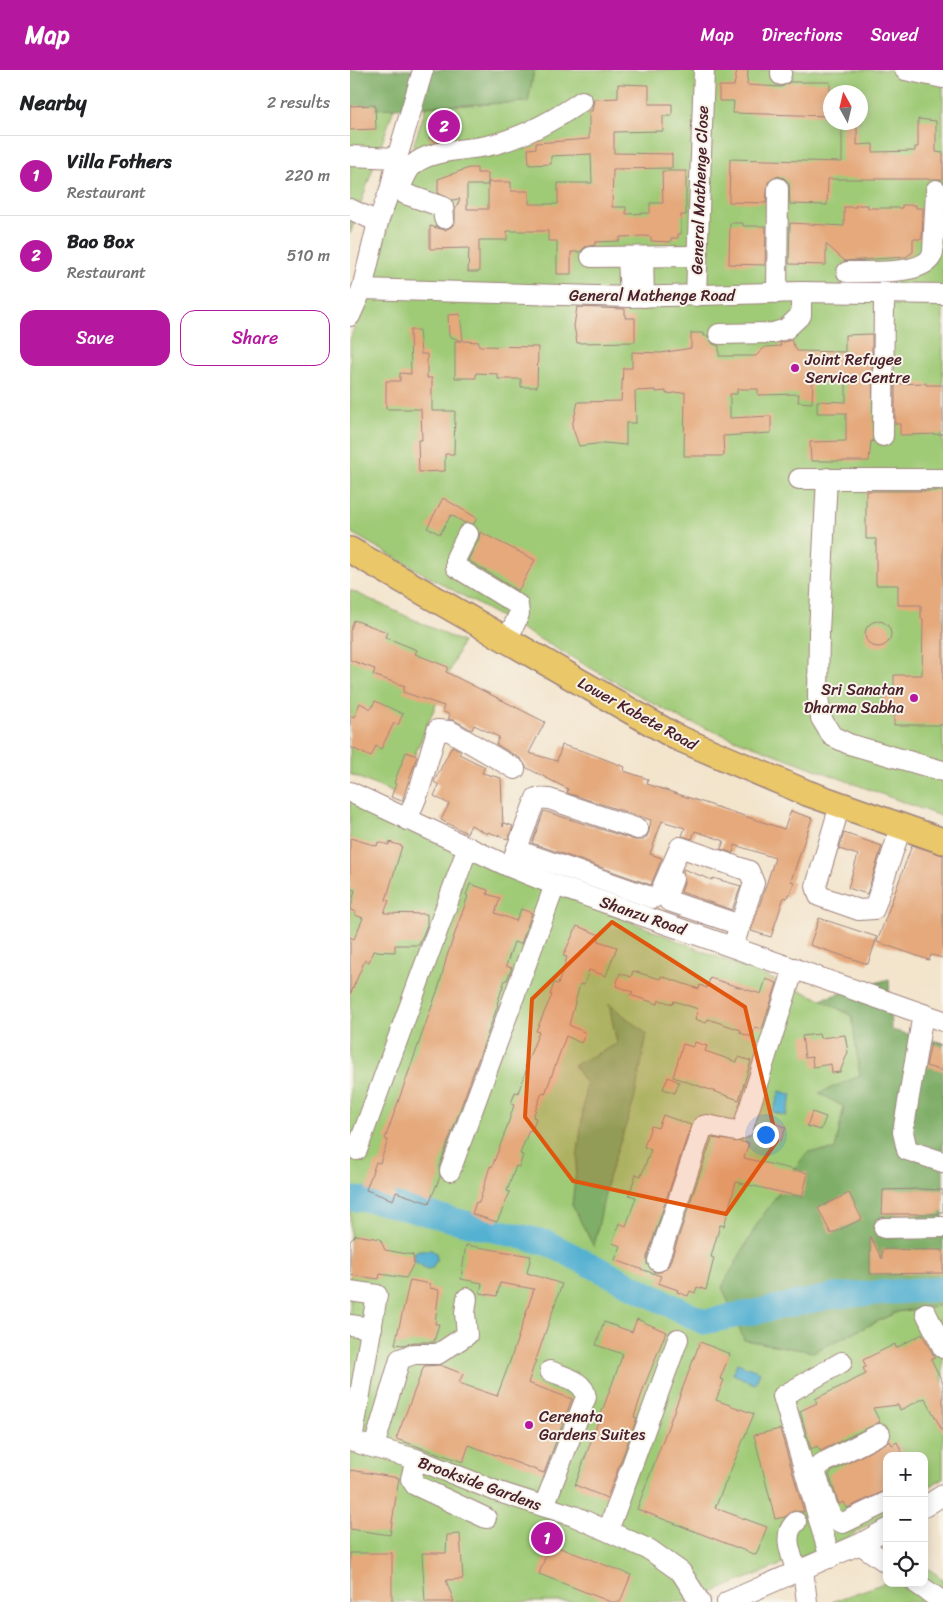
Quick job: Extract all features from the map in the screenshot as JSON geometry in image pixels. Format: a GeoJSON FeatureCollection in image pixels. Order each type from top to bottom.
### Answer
{"type":"FeatureCollection","features":[{"type":"Feature","properties":{"kind":"main road","name":"Lower Kabete Road"},"geometry":{"type":"LineString","coordinates":[[350,550],[676,737],[840,805],[943,842]]}},
{"type":"Feature","properties":{"kind":"street"},"geometry":{"type":"LineString","coordinates":[[395,186],[396,158],[422,70]]}},
{"type":"Feature","properties":{"kind":"street"},"geometry":{"type":"LineString","coordinates":[[905,70],[943,78]]}},
{"type":"Feature","properties":{"kind":"street","name":"General Mathenge Close"},"geometry":{"type":"LineString","coordinates":[[696,296],[703,77]]}},
{"type":"Feature","properties":{"kind":"street"},"geometry":{"type":"LineString","coordinates":[[350,316],[362,288],[378,222],[395,186],[412,165],[435,155],[493,145],[510,140],[563,114],[582,101]]}},
{"type":"Feature","properties":{"kind":"street"},"geometry":{"type":"LineString","coordinates":[[350,156],[396,158]]}},
{"type":"Feature","properties":{"kind":"street"},"geometry":{"type":"LineString","coordinates":[[395,186],[404,194],[443,207],[444,218]]}},
{"type":"Feature","properties":{"kind":"street"},"geometry":{"type":"LineString","coordinates":[[777,293],[778,188]]}},
{"type":"Feature","properties":{"kind":"street"},"geometry":{"type":"LineString","coordinates":[[847,272],[911,270],[920,267],[932,257],[936,190]]}},
{"type":"Feature","properties":{"kind":"street"},"geometry":{"type":"LineString","coordinates":[[350,208],[378,222]]}},
{"type":"Feature","properties":{"kind":"street"},"geometry":{"type":"LineString","coordinates":[[591,257],[696,256]]}},
{"type":"Feature","properties":{"kind":"street"},"geometry":{"type":"LineString","coordinates":[[636,257],[637,297]]}},
{"type":"Feature","properties":{"kind":"street"},"geometry":{"type":"LineString","coordinates":[[910,294],[911,270]]}},
{"type":"Feature","properties":{"kind":"street","name":"General Mathenge Road"},"geometry":{"type":"LineString","coordinates":[[362,288],[637,297],[801,292],[943,294]]}},
{"type":"Feature","properties":{"kind":"street"},"geometry":{"type":"LineString","coordinates":[[719,334],[773,333],[786,329],[800,315],[801,292]]}},
{"type":"Feature","properties":{"kind":"street"},"geometry":{"type":"LineString","coordinates":[[883,436],[884,294]]}},
{"type":"Feature","properties":{"kind":"street"},"geometry":{"type":"LineString","coordinates":[[799,478],[943,479]]}},
{"type":"Feature","properties":{"kind":"street"},"geometry":{"type":"LineString","coordinates":[[827,478],[819,632],[818,697],[820,718],[832,736],[849,744],[943,771]]}},
{"type":"Feature","properties":{"kind":"street"},"geometry":{"type":"LineString","coordinates":[[468,534],[456,558],[456,567],[518,605],[519,614],[508,639]]}},
{"type":"Feature","properties":{"kind":"street"},"geometry":{"type":"LineString","coordinates":[[407,820],[419,790],[437,730],[450,731],[515,769]]}},
{"type":"Feature","properties":{"kind":"street","name":"Shanzu Road"},"geometry":{"type":"LineString","coordinates":[[350,792],[468,847],[513,858],[555,885],[943,1021]]}},
{"type":"Feature","properties":{"kind":"street"},"geometry":{"type":"LineString","coordinates":[[638,829],[549,799],[536,798],[513,858],[653,898],[662,891],[677,849],[683,846],[749,871],[754,883],[733,946]]}},
{"type":"Feature","properties":{"kind":"street"},"geometry":{"type":"LineString","coordinates":[[840,805],[816,886],[819,896],[859,910],[874,909],[901,827]]}},
{"type":"Feature","properties":{"kind":"street"},"geometry":{"type":"LineString","coordinates":[[357,1150],[468,847]]}},
{"type":"Feature","properties":{"kind":"street"},"geometry":{"type":"LineString","coordinates":[[674,857],[678,863],[667,895],[669,901],[740,925]]}},
{"type":"Feature","properties":{"kind":"street"},"geometry":{"type":"LineString","coordinates":[[450,1171],[555,885]]}},
{"type":"Feature","properties":{"kind":"street"},"geometry":{"type":"LineString","coordinates":[[658,1261],[703,1126],[707,1125],[736,1131],[743,1128],[794,968]]}},
{"type":"Feature","properties":{"kind":"street"},"geometry":{"type":"LineString","coordinates":[[923,1014],[902,1132],[907,1150],[943,1162]]}},
{"type":"Feature","properties":{"kind":"street"},"geometry":{"type":"LineString","coordinates":[[884,1228],[943,1227]]}},
{"type":"Feature","properties":{"kind":"street"},"geometry":{"type":"LineString","coordinates":[[350,1291],[378,1295],[372,1328],[358,1364],[351,1441]]}},
{"type":"Feature","properties":{"kind":"street"},"geometry":{"type":"LineString","coordinates":[[374,1447],[400,1359],[414,1354],[438,1354],[467,1335],[465,1313],[467,1298]]}},
{"type":"Feature","properties":{"kind":"street"},"geometry":{"type":"LineString","coordinates":[[926,1312],[943,1348]]}},
{"type":"Feature","properties":{"kind":"street"},"geometry":{"type":"LineString","coordinates":[[350,1325],[372,1328]]}},
{"type":"Feature","properties":{"kind":"street"},"geometry":{"type":"LineString","coordinates":[[608,1531],[678,1340]]}},
{"type":"Feature","properties":{"kind":"street"},"geometry":{"type":"LineString","coordinates":[[830,1558],[783,1396],[842,1362]]}},
{"type":"Feature","properties":{"kind":"street"},"geometry":{"type":"LineString","coordinates":[[544,1506],[586,1396],[581,1384],[550,1371]]}},
{"type":"Feature","properties":{"kind":"street"},"geometry":{"type":"LineString","coordinates":[[880,1434],[821,1464],[815,1472],[832,1519],[836,1522],[843,1523],[883,1504]]}},
{"type":"Feature","properties":{"kind":"street","name":"Brookside Gardens"},"geometry":{"type":"LineString","coordinates":[[351,1441],[416,1459],[496,1491],[574,1516],[650,1550],[681,1572],[700,1602]]}},
{"type":"Feature","properties":{"kind":"street"},"geometry":{"type":"LineString","coordinates":[[416,1459],[411,1479],[414,1486],[486,1518]]}},
{"type":"Feature","properties":{"kind":"street"},"geometry":{"type":"LineString","coordinates":[[928,1504],[943,1495]]}},
{"type":"Feature","properties":{"kind":"street"},"geometry":{"type":"LineString","coordinates":[[796,1522],[790,1527],[788,1536],[800,1571],[807,1602]]}},
{"type":"Feature","properties":{"kind":"street"},"geometry":{"type":"LineString","coordinates":[[727,1602],[830,1558],[883,1531]]}},
{"type":"Feature","properties":{"kind":"street"},"geometry":{"type":"LineString","coordinates":[[860,1544],[883,1560]]}},
{"type":"Feature","properties":{"kind":"street"},"geometry":{"type":"LineString","coordinates":[[922,1587],[943,1602]]}},
{"type":"Feature","properties":{"kind":"highlighted area"},"geometry":{"type":"Polygon","coordinates":[[[612,922],[745,1007],[777,1141],[726,1214],[573,1181],[525,1117],[532,999],[612,922]]]}},
{"type":"Feature","properties":{"kind":"green space"},"geometry":{"type":"Polygon","coordinates":[[[350,70],[534,70],[528,102],[350,110],[350,70]]]}},
{"type":"Feature","properties":{"kind":"green space"},"geometry":{"type":"Polygon","coordinates":[[[534,70],[943,70],[943,817],[681,719],[350,532],[350,340],[426,107],[528,102],[534,70]]]}},
{"type":"Feature","properties":{"kind":"green space"},"geometry":{"type":"Polygon","coordinates":[[[394,108],[350,234],[350,110],[394,108]]]}},
{"type":"Feature","properties":{"kind":"green space"},"geometry":{"type":"Polygon","coordinates":[[[350,590],[462,642],[398,795],[350,774],[350,590]]]}},
{"type":"Feature","properties":{"kind":"green space"},"geometry":{"type":"Polygon","coordinates":[[[350,801],[570,897],[821,999],[852,1016],[860,1077],[844,1107],[835,1150],[813,1352],[897,1312],[943,1305],[943,1478],[928,1487],[928,1452],[883,1452],[883,1516],[849,1537],[689,1602],[350,1602],[350,801]]]}},
{"type":"Feature","properties":{"kind":"green space"},"geometry":{"type":"Polygon","coordinates":[[[889,979],[891,1030],[943,1043],[943,1305],[897,1312],[813,1352],[744,1340],[722,1287],[759,1221],[807,1152],[835,1150],[844,1107],[819,1093],[860,1076],[852,1016],[821,999],[889,979]]]}},
{"type":"Feature","properties":{"kind":"green space"},"geometry":{"type":"Polygon","coordinates":[[[609,1004],[647,1034],[634,1101],[608,1178],[594,1247],[572,1205],[586,1084],[574,1065],[617,1044],[609,1004]]]}},
{"type":"Feature","properties":{"kind":"green space"},"geometry":{"type":"Polygon","coordinates":[[[928,1569],[943,1579],[943,1602],[831,1602],[883,1583],[883,1587],[928,1587],[928,1569]]]}},
{"type":"Feature","properties":{"kind":"water"},"geometry":{"type":"Polygon","coordinates":[[[780,1091],[792,1095],[786,1116],[773,1112],[780,1091]]]}},
{"type":"Feature","properties":{"kind":"water"},"geometry":{"type":"Polygon","coordinates":[[[431,1250],[436,1253],[437,1259],[432,1268],[427,1269],[414,1261],[415,1252],[431,1250]]]}},
{"type":"Feature","properties":{"kind":"water"},"geometry":{"type":"Polygon","coordinates":[[[737,1363],[760,1372],[755,1384],[733,1374],[737,1363]]]}},
{"type":"Feature","properties":{"kind":"building"},"geometry":{"type":"Polygon","coordinates":[[[737,70],[748,70],[747,85],[781,87],[790,82],[830,82],[830,85],[823,85],[823,116],[733,113],[734,101],[719,101],[719,86],[734,86],[737,70]]]}},
{"type":"Feature","properties":{"kind":"building"},"geometry":{"type":"Polygon","coordinates":[[[618,84],[649,85],[649,104],[672,104],[672,116],[663,116],[663,131],[614,132],[614,153],[672,154],[672,168],[613,169],[612,207],[626,207],[626,214],[650,213],[650,203],[663,203],[662,171],[686,171],[686,215],[681,215],[681,234],[678,234],[678,238],[671,238],[671,242],[651,241],[651,237],[645,236],[620,237],[620,241],[595,242],[595,245],[585,247],[580,252],[571,252],[571,274],[557,274],[557,241],[548,241],[548,231],[507,231],[507,240],[479,240],[479,272],[468,272],[469,248],[430,249],[430,226],[445,230],[451,227],[455,223],[455,210],[460,199],[452,200],[438,193],[438,179],[469,168],[477,168],[477,173],[488,173],[488,182],[511,182],[511,191],[529,191],[529,204],[558,204],[558,183],[592,183],[591,154],[551,156],[551,164],[529,165],[528,149],[536,148],[536,143],[589,139],[589,111],[592,111],[594,99],[618,98],[618,84]],[[467,185],[467,209],[488,209],[488,185],[467,185]]]}},
{"type":"Feature","properties":{"kind":"building"},"geometry":{"type":"Polygon","coordinates":[[[375,105],[376,129],[350,130],[350,106],[375,105]]]}},
{"type":"Feature","properties":{"kind":"building"},"geometry":{"type":"Polygon","coordinates":[[[437,115],[460,122],[455,138],[437,142],[429,139],[437,115]]]}},
{"type":"Feature","properties":{"kind":"building"},"geometry":{"type":"Polygon","coordinates":[[[918,119],[936,121],[936,152],[943,153],[943,179],[828,179],[827,205],[790,204],[789,183],[784,178],[778,176],[768,182],[766,203],[729,202],[730,159],[842,162],[842,130],[857,130],[857,145],[873,144],[873,152],[915,151],[915,147],[918,147],[918,119]]]}},
{"type":"Feature","properties":{"kind":"building"},"geometry":{"type":"Polygon","coordinates":[[[856,205],[868,205],[868,208],[902,208],[902,205],[916,205],[916,208],[923,208],[922,239],[913,239],[913,252],[906,257],[845,261],[826,244],[826,265],[789,264],[790,223],[844,226],[844,207],[856,207],[856,205]]]}},
{"type":"Feature","properties":{"kind":"building"},"geometry":{"type":"Polygon","coordinates":[[[730,223],[743,223],[743,226],[766,226],[765,265],[729,264],[730,223]]]}},
{"type":"Feature","properties":{"kind":"building"},"geometry":{"type":"Polygon","coordinates":[[[577,307],[625,309],[625,318],[635,318],[635,342],[577,343],[574,326],[577,307]]]}},
{"type":"Feature","properties":{"kind":"building"},"geometry":{"type":"Polygon","coordinates":[[[460,314],[463,341],[479,342],[479,346],[538,347],[537,387],[521,387],[521,379],[498,379],[498,374],[476,373],[476,378],[455,378],[455,341],[461,341],[449,336],[448,315],[460,314]]]}},
{"type":"Feature","properties":{"kind":"building"},"geometry":{"type":"Polygon","coordinates":[[[410,330],[419,330],[421,354],[427,354],[427,378],[432,378],[432,411],[455,411],[454,454],[445,454],[445,471],[419,472],[418,440],[422,440],[421,409],[386,409],[386,381],[400,381],[400,373],[411,374],[410,330]]]}},
{"type":"Feature","properties":{"kind":"building"},"geometry":{"type":"Polygon","coordinates":[[[691,333],[704,333],[704,336],[708,336],[713,344],[719,346],[719,356],[756,356],[765,347],[781,346],[780,343],[791,340],[797,351],[845,352],[845,335],[872,334],[873,442],[871,441],[869,461],[811,461],[810,442],[846,441],[846,413],[817,413],[817,401],[846,402],[846,379],[813,379],[812,403],[798,402],[799,394],[758,395],[758,389],[737,389],[737,394],[730,394],[730,418],[771,416],[771,433],[723,436],[724,456],[684,456],[685,392],[666,394],[666,391],[656,392],[656,390],[635,391],[636,423],[626,423],[626,445],[604,443],[579,446],[572,426],[578,402],[621,401],[623,368],[632,368],[632,352],[661,353],[691,348],[691,333]]]}},
{"type":"Feature","properties":{"kind":"building"},"geometry":{"type":"Polygon","coordinates":[[[926,383],[926,385],[943,385],[943,434],[900,435],[900,424],[895,424],[895,384],[926,383]]]}},
{"type":"Feature","properties":{"kind":"building"},"geometry":{"type":"Polygon","coordinates":[[[866,491],[943,491],[943,725],[894,725],[894,707],[884,707],[884,690],[894,690],[894,675],[922,675],[923,619],[921,619],[921,605],[898,605],[898,585],[876,585],[876,539],[866,539],[866,491]]]}},
{"type":"Feature","properties":{"kind":"building"},"geometry":{"type":"Polygon","coordinates":[[[443,498],[477,518],[474,524],[465,523],[451,515],[440,534],[427,528],[443,498]]]}},
{"type":"Feature","properties":{"kind":"building"},"geometry":{"type":"Polygon","coordinates":[[[480,532],[535,560],[518,591],[468,560],[479,539],[480,532]]]}},
{"type":"Feature","properties":{"kind":"building"},"geometry":{"type":"Polygon","coordinates":[[[354,620],[387,632],[385,637],[417,650],[415,654],[448,667],[446,672],[545,722],[529,753],[557,761],[562,745],[586,752],[625,767],[624,771],[648,779],[647,784],[784,829],[791,811],[812,818],[791,881],[794,882],[790,894],[788,894],[787,898],[784,897],[771,937],[751,931],[775,858],[735,845],[733,853],[721,849],[724,841],[695,831],[692,839],[682,836],[685,828],[662,821],[650,854],[662,858],[651,885],[532,843],[544,811],[635,840],[646,838],[651,820],[567,793],[568,789],[527,768],[521,759],[496,744],[499,737],[474,725],[472,730],[456,721],[448,719],[450,715],[442,711],[444,706],[403,692],[405,686],[373,675],[375,669],[350,660],[350,631],[354,620]]]}},
{"type":"Feature","properties":{"kind":"building"},"geometry":{"type":"Polygon","coordinates":[[[878,621],[887,625],[891,634],[887,643],[878,647],[869,643],[865,634],[869,625],[878,621]]]}},
{"type":"Feature","properties":{"kind":"building"},"geometry":{"type":"Polygon","coordinates":[[[375,701],[403,714],[398,725],[394,723],[381,749],[376,746],[371,757],[350,747],[350,715],[354,717],[360,703],[371,709],[375,701]]]}},
{"type":"Feature","properties":{"kind":"building"},"geometry":{"type":"Polygon","coordinates":[[[452,746],[461,751],[459,754],[485,767],[482,773],[501,778],[503,827],[504,823],[513,826],[508,839],[488,832],[487,834],[471,825],[467,833],[441,820],[449,804],[434,796],[439,785],[434,782],[452,746]]]}},
{"type":"Feature","properties":{"kind":"building"},"geometry":{"type":"Polygon","coordinates":[[[406,752],[417,756],[402,801],[391,797],[396,784],[394,783],[406,752]]]}},
{"type":"Feature","properties":{"kind":"building"},"geometry":{"type":"Polygon","coordinates":[[[844,833],[882,846],[867,894],[848,888],[858,855],[839,849],[844,833]]]}},
{"type":"Feature","properties":{"kind":"building"},"geometry":{"type":"Polygon","coordinates":[[[350,838],[377,846],[378,842],[389,845],[389,842],[402,846],[386,900],[389,901],[384,913],[427,914],[427,925],[419,945],[395,945],[395,952],[373,951],[369,962],[365,960],[350,995],[350,937],[354,939],[363,918],[355,915],[356,912],[350,910],[355,890],[350,889],[350,838]]]}},
{"type":"Feature","properties":{"kind":"building"},"geometry":{"type":"Polygon","coordinates":[[[912,845],[943,855],[943,958],[931,955],[929,960],[877,942],[912,845]]]}},
{"type":"Feature","properties":{"kind":"building"},"geometry":{"type":"Polygon","coordinates":[[[683,869],[712,880],[713,878],[741,886],[732,910],[681,892],[684,883],[683,869]]]}},
{"type":"Feature","properties":{"kind":"building"},"geometry":{"type":"Polygon","coordinates":[[[470,884],[488,890],[487,894],[500,898],[495,913],[516,921],[521,909],[532,913],[521,944],[514,942],[506,966],[512,968],[507,980],[505,980],[498,1005],[439,1167],[440,1177],[429,1203],[396,1192],[393,1200],[366,1190],[376,1162],[380,1163],[388,1140],[385,1139],[439,986],[447,956],[468,896],[466,895],[470,884]]]}},
{"type":"Feature","properties":{"kind":"building"},"geometry":{"type":"Polygon","coordinates":[[[819,918],[877,937],[868,964],[810,945],[819,918]]]}},
{"type":"Feature","properties":{"kind":"building"},"geometry":{"type":"Polygon","coordinates":[[[577,926],[600,935],[598,941],[617,947],[606,976],[589,970],[584,985],[580,984],[569,1025],[586,1033],[581,1043],[566,1036],[545,1094],[542,1093],[533,1117],[536,1118],[532,1131],[529,1130],[520,1154],[523,1155],[519,1167],[516,1166],[507,1191],[510,1192],[497,1222],[472,1214],[476,1202],[479,1203],[490,1166],[492,1167],[506,1130],[514,1105],[511,1104],[515,1092],[518,1093],[527,1068],[525,1067],[539,1032],[536,1031],[552,995],[550,995],[554,983],[558,984],[567,957],[563,956],[577,926]]]}},
{"type":"Feature","properties":{"kind":"building"},"geometry":{"type":"Polygon","coordinates":[[[633,971],[660,979],[661,976],[699,989],[700,985],[707,988],[710,978],[761,994],[766,979],[777,983],[762,1029],[755,1027],[752,1037],[740,1033],[741,1030],[708,1019],[706,1023],[695,1019],[698,1009],[674,1001],[673,1004],[659,1000],[658,1004],[630,995],[633,992],[616,986],[620,973],[631,977],[633,971]]]}},
{"type":"Feature","properties":{"kind":"building"},"geometry":{"type":"Polygon","coordinates":[[[819,1034],[820,1038],[845,1035],[848,1052],[840,1072],[832,1073],[831,1064],[813,1067],[812,1057],[805,1058],[802,1036],[819,1034]]]}},
{"type":"Feature","properties":{"kind":"building"},"geometry":{"type":"Polygon","coordinates":[[[695,1042],[707,1046],[705,1051],[737,1062],[739,1057],[751,1061],[739,1100],[673,1077],[683,1044],[693,1047],[695,1042]]]}},
{"type":"Feature","properties":{"kind":"building"},"geometry":{"type":"Polygon","coordinates":[[[931,1043],[943,1047],[943,1071],[926,1066],[931,1043]]]}},
{"type":"Feature","properties":{"kind":"building"},"geometry":{"type":"Polygon","coordinates":[[[668,1077],[679,1082],[675,1093],[663,1089],[668,1077]]]}},
{"type":"Feature","properties":{"kind":"building"},"geometry":{"type":"Polygon","coordinates":[[[812,1112],[826,1117],[821,1130],[807,1126],[812,1112]]]}},
{"type":"Feature","properties":{"kind":"building"},"geometry":{"type":"Polygon","coordinates":[[[663,1115],[691,1125],[647,1257],[647,1264],[654,1272],[661,1272],[669,1265],[712,1138],[749,1143],[744,1158],[808,1173],[802,1197],[736,1182],[724,1226],[720,1225],[711,1257],[714,1258],[706,1290],[697,1287],[695,1293],[690,1291],[688,1296],[677,1292],[678,1290],[658,1283],[661,1276],[615,1260],[621,1246],[612,1243],[619,1223],[626,1226],[636,1197],[629,1195],[636,1174],[641,1176],[651,1150],[644,1147],[651,1126],[658,1128],[663,1115]]]}},
{"type":"Feature","properties":{"kind":"building"},"geometry":{"type":"Polygon","coordinates":[[[770,1121],[786,1128],[780,1141],[764,1134],[770,1121]]]}},
{"type":"Feature","properties":{"kind":"building"},"geometry":{"type":"Polygon","coordinates":[[[883,1190],[943,1190],[943,1212],[939,1212],[939,1214],[882,1214],[883,1190]]]}},
{"type":"Feature","properties":{"kind":"building"},"geometry":{"type":"Polygon","coordinates":[[[849,1193],[862,1219],[831,1234],[818,1208],[849,1193]]]}},
{"type":"Feature","properties":{"kind":"building"},"geometry":{"type":"Polygon","coordinates":[[[356,1235],[380,1239],[385,1250],[413,1255],[414,1263],[406,1278],[380,1274],[379,1279],[350,1275],[350,1241],[356,1235]]]}},
{"type":"Feature","properties":{"kind":"building"},"geometry":{"type":"Polygon","coordinates":[[[870,1236],[882,1259],[882,1249],[943,1250],[943,1273],[870,1274],[870,1236]]]}},
{"type":"Feature","properties":{"kind":"building"},"geometry":{"type":"Polygon","coordinates":[[[466,1245],[531,1256],[527,1273],[562,1284],[528,1383],[572,1399],[544,1473],[469,1445],[463,1462],[396,1439],[424,1366],[440,1365],[463,1374],[459,1383],[497,1396],[509,1364],[534,1289],[500,1283],[497,1296],[480,1293],[482,1283],[461,1279],[466,1245]]]}},
{"type":"Feature","properties":{"kind":"building"},"geometry":{"type":"Polygon","coordinates":[[[410,1280],[430,1284],[430,1288],[439,1290],[435,1324],[439,1324],[434,1342],[395,1344],[410,1280]]]}},
{"type":"Feature","properties":{"kind":"building"},"geometry":{"type":"Polygon","coordinates":[[[637,1319],[666,1332],[644,1387],[634,1417],[637,1418],[607,1498],[575,1485],[623,1354],[596,1345],[604,1322],[632,1332],[637,1319]]]}},
{"type":"Feature","properties":{"kind":"building"},"geometry":{"type":"Polygon","coordinates":[[[922,1334],[935,1358],[931,1359],[943,1383],[943,1432],[925,1398],[900,1410],[898,1405],[873,1408],[880,1422],[820,1451],[817,1446],[811,1449],[800,1411],[817,1403],[815,1399],[866,1374],[863,1368],[866,1367],[863,1360],[895,1344],[896,1348],[922,1334]]]}},
{"type":"Feature","properties":{"kind":"building"},"geometry":{"type":"Polygon","coordinates":[[[700,1342],[730,1354],[720,1379],[724,1380],[716,1400],[754,1414],[715,1508],[767,1527],[756,1555],[637,1509],[700,1342]]]}},
{"type":"Feature","properties":{"kind":"building"},"geometry":{"type":"Polygon","coordinates":[[[780,1429],[804,1512],[793,1511],[785,1517],[775,1519],[754,1435],[780,1429]]]}},
{"type":"Feature","properties":{"kind":"building"},"geometry":{"type":"Polygon","coordinates":[[[890,1441],[892,1445],[897,1442],[902,1452],[883,1452],[883,1492],[847,1508],[844,1502],[839,1504],[829,1475],[831,1472],[890,1441]]]}},
{"type":"Feature","properties":{"kind":"building"},"geometry":{"type":"Polygon","coordinates":[[[350,1470],[399,1478],[390,1535],[350,1529],[350,1470]]]}},
{"type":"Feature","properties":{"kind":"building"},"geometry":{"type":"Polygon","coordinates":[[[460,1534],[463,1579],[446,1580],[454,1602],[425,1602],[422,1553],[446,1553],[447,1535],[460,1534]]]}},
{"type":"Feature","properties":{"kind":"building"},"geometry":{"type":"Polygon","coordinates":[[[550,1544],[631,1575],[620,1602],[611,1602],[539,1574],[550,1544]]]}},
{"type":"Feature","properties":{"kind":"building"},"geometry":{"type":"Polygon","coordinates":[[[350,1553],[392,1553],[392,1602],[350,1602],[350,1553]]]}},
{"type":"Feature","properties":{"kind":"waterway"},"geometry":{"type":"LineString","coordinates":[[350,1199],[372,1200],[547,1243],[704,1322],[834,1296],[938,1289]]}},
{"type":"Feature","properties":{"kind":"place","name":"Bao Box"},"geometry":{"type":"Point","coordinates":[444,126]}},
{"type":"Feature","properties":{"kind":"place","name":"Joint Refugee Service Centre"},"geometry":{"type":"Point","coordinates":[795,368]}},
{"type":"Feature","properties":{"kind":"place","name":"Sri Sanatan Dharma Sabha"},"geometry":{"type":"Point","coordinates":[914,698]}},
{"type":"Feature","properties":{"kind":"place","name":"Cerenata Gardens Suites"},"geometry":{"type":"Point","coordinates":[529,1425]}},
{"type":"Feature","properties":{"kind":"place","name":"Villa Fothers"},"geometry":{"type":"Point","coordinates":[547,1538]}}]}
